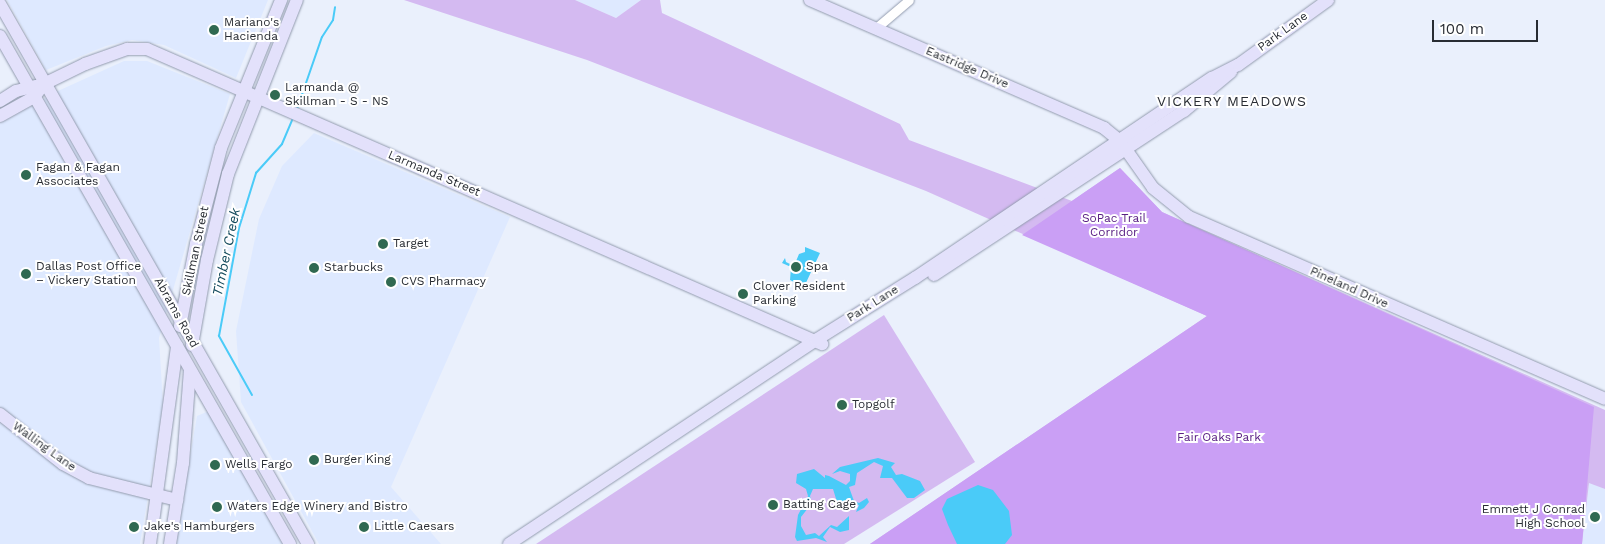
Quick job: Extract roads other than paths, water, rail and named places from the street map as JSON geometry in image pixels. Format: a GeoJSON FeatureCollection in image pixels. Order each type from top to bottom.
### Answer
{"type":"FeatureCollection","features":[{"type":"Feature","properties":{"kind":"main road","name":"Skillman Street"},"geometry":{"type":"LineString","coordinates":[[150,544],[177,346],[212,178],[243,90],[281,0]]}},
{"type":"Feature","properties":{"kind":"main road","name":"Skillman Street"},"geometry":{"type":"LineString","coordinates":[[170,544],[177,500],[192,343],[217,214],[257,96],[297,0]]}},
{"type":"Feature","properties":{"kind":"main road","name":"Eastridge Drive"},"geometry":{"type":"LineString","coordinates":[[810,0],[1094,123],[1123,146]]}},
{"type":"Feature","properties":{"kind":"main road","name":"Park Lane"},"geometry":{"type":"LineString","coordinates":[[522,544],[819,342],[932,272],[1219,85],[1238,64],[1328,0]]}},
{"type":"Feature","properties":{"kind":"main road","name":"Abrams Road"},"geometry":{"type":"LineString","coordinates":[[0,4],[308,544]]}},
{"type":"Feature","properties":{"kind":"main road","name":"Abrams Road"},"geometry":{"type":"LineString","coordinates":[[0,36],[290,544]]}},
{"type":"Feature","properties":{"kind":"main road","name":"Larmanda Street"},"geometry":{"type":"LineString","coordinates":[[0,116],[44,84],[108,54],[137,48],[164,54],[312,121],[819,342]]}},
{"type":"Feature","properties":{"kind":"main road","name":"Larmanda Street"},"geometry":{"type":"LineString","coordinates":[[0,101],[32,92]]}},
{"type":"Feature","properties":{"kind":"main road","name":"Pineland Drive"},"geometry":{"type":"LineString","coordinates":[[1123,146],[1153,188],[1188,217],[1605,399]]}},
{"type":"Feature","properties":{"kind":"main road"},"geometry":{"type":"LineString","coordinates":[[105,219],[119,211]]}},
{"type":"Feature","properties":{"kind":"main road"},"geometry":{"type":"LineString","coordinates":[[789,328],[798,337],[800,351]]}},
{"type":"Feature","properties":{"kind":"main road","name":"Park Lane"},"geometry":{"type":"LineString","coordinates":[[509,544],[800,351],[819,342]]}},
{"type":"Feature","properties":{"kind":"main road"},"geometry":{"type":"LineString","coordinates":[[184,426],[197,405],[203,403],[211,407]]}},
{"type":"Feature","properties":{"kind":"main road","name":"Walling Lane"},"geometry":{"type":"LineString","coordinates":[[0,414],[74,470],[108,484],[177,500]]}},
{"type":"Feature","properties":{"kind":"main road"},"geometry":{"type":"LineString","coordinates":[[276,520],[289,512]]}},
{"type":"Feature","properties":{"kind":"street"},"geometry":{"type":"LineString","coordinates":[[876,28],[909,0]]}},
{"type":"Feature","properties":{"kind":"water","name":"Spa"},"geometry":{"type":"Polygon","coordinates":[[[805,247],[820,253],[804,287],[790,280],[791,267],[782,263],[785,258],[786,262],[794,266],[799,254],[805,252],[805,247]]]}},
{"type":"Feature","properties":{"kind":"water"},"geometry":{"type":"Polygon","coordinates":[[[878,458],[895,463],[891,467],[896,475],[902,474],[920,481],[925,490],[914,498],[907,498],[892,478],[880,478],[883,466],[874,462],[857,473],[855,485],[849,487],[854,501],[859,503],[867,498],[869,502],[864,508],[856,512],[859,505],[837,502],[833,489],[813,489],[810,496],[812,503],[801,517],[801,526],[806,535],[815,533],[819,536],[831,525],[837,527],[849,516],[849,530],[840,532],[830,527],[823,537],[827,542],[816,538],[797,541],[795,537],[798,515],[808,496],[806,489],[796,483],[797,474],[814,469],[825,478],[825,475],[829,476],[846,485],[850,481],[850,474],[840,471],[832,474],[840,467],[878,458]]]}},
{"type":"Feature","properties":{"kind":"water"},"geometry":{"type":"Polygon","coordinates":[[[978,485],[993,490],[1009,511],[1012,535],[1005,544],[957,544],[948,525],[942,509],[947,499],[978,485]]]}},
{"type":"Feature","properties":{"kind":"waterway","name":"Timber Creek"},"geometry":{"type":"LineString","coordinates":[[297,109],[322,37],[333,20],[335,7]]}},
{"type":"Feature","properties":{"kind":"waterway","name":"Timber Creek"},"geometry":{"type":"LineString","coordinates":[[252,395],[219,336],[239,228],[256,173],[282,144],[293,118]]}},
{"type":"Feature","properties":{"kind":"place","name":"Mariano's Hacienda"},"geometry":{"type":"Point","coordinates":[214,30]}},
{"type":"Feature","properties":{"kind":"place","name":"Larmanda @ Skillman - S - NS"},"geometry":{"type":"Point","coordinates":[275,95]}},
{"type":"Feature","properties":{"kind":"place","name":"Fagan & Fagan Associates"},"geometry":{"type":"Point","coordinates":[26,175]}},
{"type":"Feature","properties":{"kind":"place","name":"Target"},"geometry":{"type":"Point","coordinates":[383,244]}},
{"type":"Feature","properties":{"kind":"place","name":"Spa"},"geometry":{"type":"Point","coordinates":[796,267]}},
{"type":"Feature","properties":{"kind":"place","name":"Starbucks"},"geometry":{"type":"Point","coordinates":[314,268]}},
{"type":"Feature","properties":{"kind":"place","name":"Dallas Post Office – Vickery Station"},"geometry":{"type":"Point","coordinates":[26,274]}},
{"type":"Feature","properties":{"kind":"place","name":"CVS Pharmacy"},"geometry":{"type":"Point","coordinates":[391,282]}},
{"type":"Feature","properties":{"kind":"place","name":"Clover Resident Parking"},"geometry":{"type":"Point","coordinates":[743,294]}},
{"type":"Feature","properties":{"kind":"place","name":"Topgolf"},"geometry":{"type":"Point","coordinates":[842,405]}},
{"type":"Feature","properties":{"kind":"place","name":"Burger King"},"geometry":{"type":"Point","coordinates":[314,460]}},
{"type":"Feature","properties":{"kind":"place","name":"Wells Fargo"},"geometry":{"type":"Point","coordinates":[215,465]}},
{"type":"Feature","properties":{"kind":"place","name":"Batting Cage"},"geometry":{"type":"Point","coordinates":[773,505]}},
{"type":"Feature","properties":{"kind":"place","name":"Waters Edge Winery and Bistro"},"geometry":{"type":"Point","coordinates":[217,507]}},
{"type":"Feature","properties":{"kind":"place","name":"Emmett J Conrad High School"},"geometry":{"type":"Point","coordinates":[1595,517]}},
{"type":"Feature","properties":{"kind":"place","name":"Jake's Hamburgers"},"geometry":{"type":"Point","coordinates":[134,527]}},
{"type":"Feature","properties":{"kind":"place","name":"Little Caesars"},"geometry":{"type":"Point","coordinates":[364,527]}},
{"type":"Feature","properties":{"kind":"district","name":"VICKERY MEADOWS"},"geometry":{"type":"Point","coordinates":[1232,101]}},
{"type":"Feature","properties":{"kind":"park label","name":"SoPac Trail Corridor"},"geometry":{"type":"Point","coordinates":[1114,226]}},
{"type":"Feature","properties":{"kind":"park label","name":"Fair Oaks Park"},"geometry":{"type":"Point","coordinates":[1219,438]}}]}
